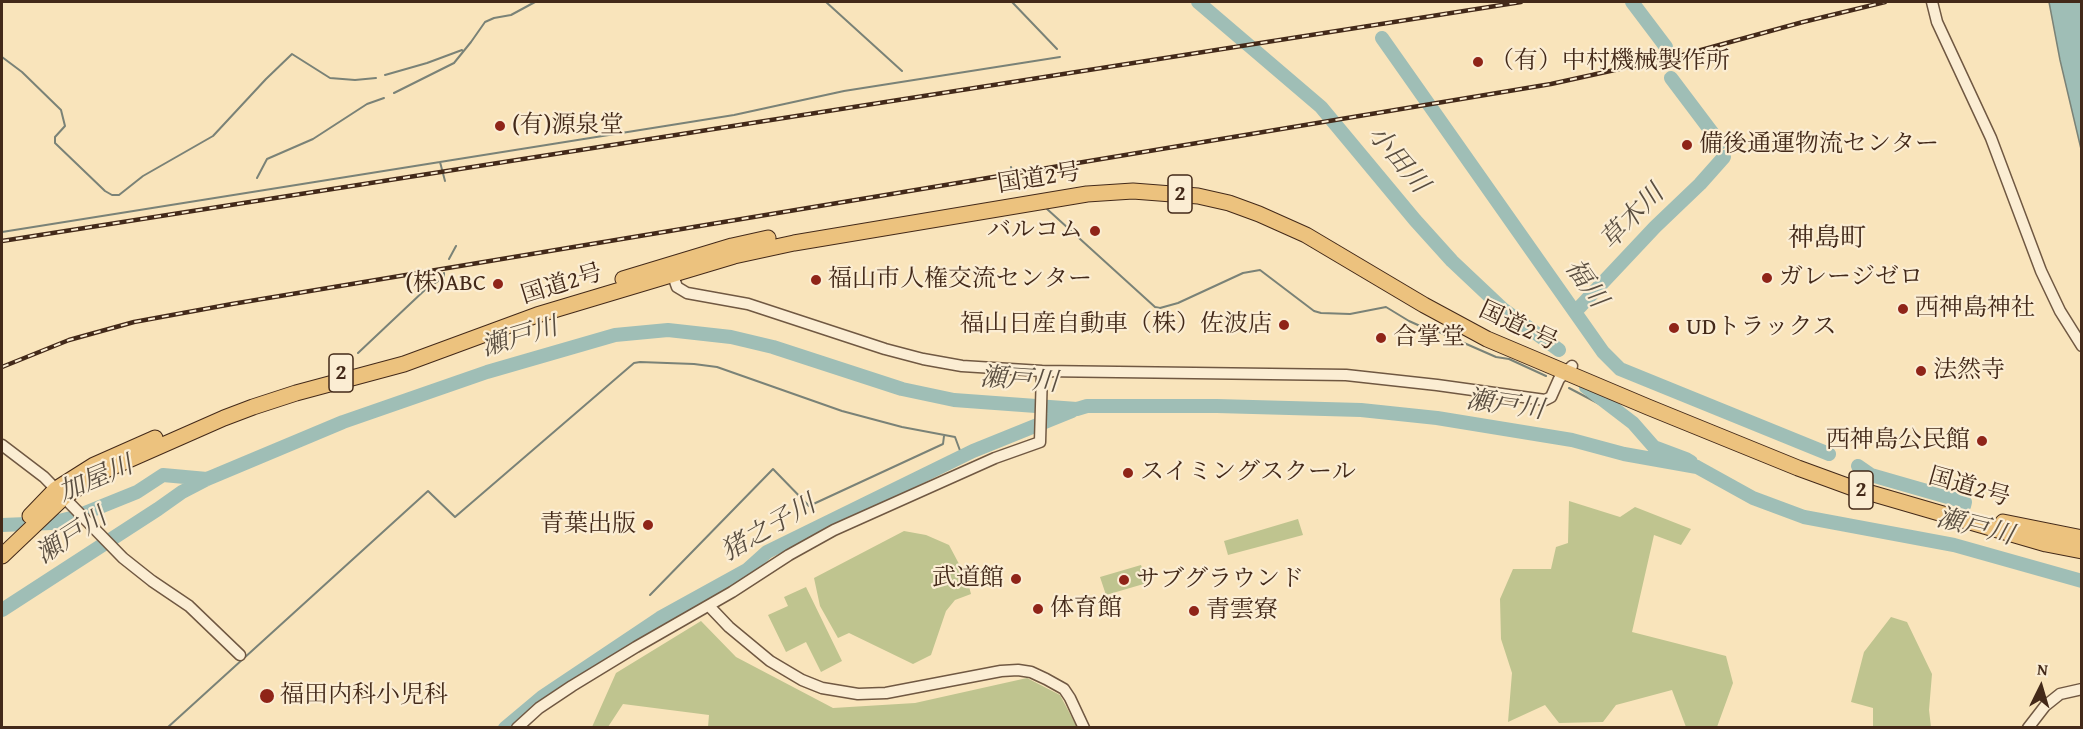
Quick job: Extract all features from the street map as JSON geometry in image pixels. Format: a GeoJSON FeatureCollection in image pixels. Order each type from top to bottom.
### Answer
{"type":"FeatureCollection","features":[{"type":"Feature","properties":{"kind":"highway","name":"国道2号"},"geometry":{"type":"LineString","coordinates":[[2,556],[13,537],[37,516],[65,498],[94,465],[120,452],[252,399],[305,382],[392,360],[523,311],[671,270],[732,246],[790,233],[1040,191],[1090,184],[1134,182],[1175,184],[1232,194],[1295,219],[1428,297],[1569,370],[1787,464],[1850,487],[2035,541],[2082,551]]}},
{"type":"Feature","properties":{"kind":"highway","name":"国道2号"},"geometry":{"type":"LineString","coordinates":[[1569,370],[1857,479],[2016,525],[2082,538]]}},
{"type":"Feature","properties":{"kind":"street"},"geometry":{"type":"LineString","coordinates":[[1932,2],[1937,22],[1991,138],[2041,271],[2060,311],[2082,345]]}},
{"type":"Feature","properties":{"kind":"street"},"geometry":{"type":"LineString","coordinates":[[671,270],[677,287],[680,291],[687,293],[748,304],[923,359],[1042,375],[1346,375],[1545,400],[1551,397],[1559,379],[1569,370]]}},
{"type":"Feature","properties":{"kind":"street"},"geometry":{"type":"LineString","coordinates":[[517,728],[539,708],[636,646],[709,606],[789,555],[834,530],[995,458],[1040,442],[1042,375]]}},
{"type":"Feature","properties":{"kind":"street"},"geometry":{"type":"LineString","coordinates":[[2,445],[44,477],[123,558],[189,606],[240,655]]}},
{"type":"Feature","properties":{"kind":"street"},"geometry":{"type":"LineString","coordinates":[[709,606],[729,627],[770,661],[802,680],[822,688],[858,694],[886,693],[1001,671],[1018,670],[1031,672],[1064,689],[1084,728]]}},
{"type":"Feature","properties":{"kind":"street"},"geometry":{"type":"LineString","coordinates":[[2028,728],[2045,706],[2060,694],[2082,689]]}},
{"type":"Feature","properties":{"kind":"green space"},"geometry":{"type":"Polygon","coordinates":[[[1569,501],[1620,517],[1635,507],[1691,529],[1681,545],[1654,535],[1632,632],[1726,656],[1733,683],[1717,727],[1686,727],[1672,690],[1616,705],[1603,722],[1559,723],[1545,705],[1508,722],[1512,673],[1501,639],[1500,599],[1513,569],[1551,569],[1556,547],[1568,543],[1569,501]]]}},
{"type":"Feature","properties":{"kind":"green space"},"geometry":{"type":"Polygon","coordinates":[[[1298,519],[1303,535],[1228,555],[1224,541],[1298,519]]]}},
{"type":"Feature","properties":{"kind":"green space"},"geometry":{"type":"Polygon","coordinates":[[[904,531],[926,535],[949,545],[967,579],[971,594],[955,600],[946,611],[931,655],[913,664],[849,633],[838,638],[820,606],[814,578],[904,531]]]}},
{"type":"Feature","properties":{"kind":"green space","name":"サブグラウンド"},"geometry":{"type":"Polygon","coordinates":[[[1141,565],[1147,583],[1106,595],[1100,577],[1141,565]]]}},
{"type":"Feature","properties":{"kind":"green space"},"geometry":{"type":"Polygon","coordinates":[[[806,587],[842,661],[821,672],[806,642],[786,652],[768,615],[788,606],[784,597],[806,587]]]}},
{"type":"Feature","properties":{"kind":"green space"},"geometry":{"type":"Polygon","coordinates":[[[1891,617],[1907,622],[1932,674],[1929,710],[1931,727],[1873,727],[1873,708],[1851,702],[1864,652],[1891,617]]]}},
{"type":"Feature","properties":{"kind":"green space"},"geometry":{"type":"Polygon","coordinates":[[[701,621],[736,657],[833,708],[915,703],[1027,678],[1060,695],[1077,727],[708,727],[709,715],[623,704],[608,727],[592,727],[616,673],[701,621]]]}},
{"type":"Feature","properties":{"kind":"water"},"geometry":{"type":"Polygon","coordinates":[[[2049,2],[2081,2],[2081,149],[2060,60],[2049,2]]]}},
{"type":"Feature","properties":{"kind":"waterway"},"geometry":{"type":"LineString","coordinates":[[394,93],[454,63],[485,22],[511,15],[535,2]]}},
{"type":"Feature","properties":{"kind":"waterway"},"geometry":{"type":"LineString","coordinates":[[826,2],[902,71]]}},
{"type":"Feature","properties":{"kind":"waterway"},"geometry":{"type":"LineString","coordinates":[[1012,2],[1057,49]]}},
{"type":"Feature","properties":{"kind":"waterway","name":"小田川"},"geometry":{"type":"LineString","coordinates":[[1198,2],[1321,107],[1452,261],[1504,310],[1559,350]]}},
{"type":"Feature","properties":{"kind":"waterway","name":"草木川"},"geometry":{"type":"LineString","coordinates":[[1632,2],[1666,47]]}},
{"type":"Feature","properties":{"kind":"waterway","name":"福川"},"geometry":{"type":"LineString","coordinates":[[1382,38],[1603,352],[1620,369],[1829,454]]}},
{"type":"Feature","properties":{"kind":"waterway"},"geometry":{"type":"LineString","coordinates":[[385,75],[462,50]]}},
{"type":"Feature","properties":{"kind":"waterway"},"geometry":{"type":"LineString","coordinates":[[2,57],[22,72],[61,110],[65,126],[55,137],[55,143],[112,195],[119,195],[143,176],[213,136],[292,54],[330,78],[355,80],[376,78]]}},
{"type":"Feature","properties":{"kind":"waterway"},"geometry":{"type":"LineString","coordinates":[[2,232],[734,115],[844,91],[1060,57]]}},
{"type":"Feature","properties":{"kind":"waterway","name":"草木川"},"geometry":{"type":"LineString","coordinates":[[1671,78],[1720,143]]}},
{"type":"Feature","properties":{"kind":"waterway"},"geometry":{"type":"LineString","coordinates":[[257,178],[267,159],[313,139],[367,104],[384,98]]}},
{"type":"Feature","properties":{"kind":"waterway","name":"草木川"},"geometry":{"type":"LineString","coordinates":[[1576,311],[1724,157]]}},
{"type":"Feature","properties":{"kind":"waterway"},"geometry":{"type":"LineString","coordinates":[[440,162],[445,181]]}},
{"type":"Feature","properties":{"kind":"waterway"},"geometry":{"type":"LineString","coordinates":[[1011,167],[1013,177]]}},
{"type":"Feature","properties":{"kind":"waterway"},"geometry":{"type":"LineString","coordinates":[[1047,209],[1155,307],[1160,308],[1178,303],[1243,273],[1260,270],[1314,311],[1350,314],[1386,307],[1429,330],[1439,332],[1496,357],[1509,359],[1546,376]]}},
{"type":"Feature","properties":{"kind":"waterway"},"geometry":{"type":"LineString","coordinates":[[449,259],[456,246]]}},
{"type":"Feature","properties":{"kind":"waterway"},"geometry":{"type":"LineString","coordinates":[[358,353],[428,287],[444,278],[444,273]]}},
{"type":"Feature","properties":{"kind":"waterway","name":"瀬戸川"},"geometry":{"type":"LineString","coordinates":[[2,610],[182,492],[207,479],[343,422],[487,372],[615,335],[668,330],[731,337],[773,347],[902,389],[954,400],[1077,409],[1087,406],[1217,406],[1361,410],[1437,418],[1572,440],[1624,454],[1697,467],[1753,498],[1804,517],[1954,545],[2082,581]]}},
{"type":"Feature","properties":{"kind":"waterway"},"geometry":{"type":"LineString","coordinates":[[167,728],[428,491],[455,517],[634,363],[694,364],[717,367],[842,411],[902,427],[955,437],[962,456]]}},
{"type":"Feature","properties":{"kind":"waterway","name":"小田川"},"geometry":{"type":"LineString","coordinates":[[1586,387],[1633,423],[1654,447],[1691,462]]}},
{"type":"Feature","properties":{"kind":"waterway"},"geometry":{"type":"LineString","coordinates":[[1569,388],[1628,419]]}},
{"type":"Feature","properties":{"kind":"waterway","name":"猪之子川"},"geometry":{"type":"LineString","coordinates":[[505,728],[542,697],[660,618],[747,570],[767,552],[973,451],[1072,411]]}},
{"type":"Feature","properties":{"kind":"waterway"},"geometry":{"type":"LineString","coordinates":[[650,595],[773,469],[809,506],[943,444],[944,436]]}},
{"type":"Feature","properties":{"kind":"waterway","name":"福川"},"geometry":{"type":"LineString","coordinates":[[1858,466],[1871,475],[1965,502],[1964,506]]}},
{"type":"Feature","properties":{"kind":"waterway","name":"加屋川"},"geometry":{"type":"LineString","coordinates":[[2,525],[51,523],[75,517],[137,492],[163,475],[207,479]]}},
{"type":"Feature","properties":{"kind":"railway"},"geometry":{"type":"LineString","coordinates":[[2,241],[1521,2]]}},
{"type":"Feature","properties":{"kind":"railway"},"geometry":{"type":"LineString","coordinates":[[2,367],[69,340],[134,322],[1551,84],[1683,55],[1885,2]]}},
{"type":"Feature","properties":{"kind":"place","name":"（有）中村機械製作所"},"geometry":{"type":"Point","coordinates":[1478,62]}},
{"type":"Feature","properties":{"kind":"place","name":"(有)源泉堂"},"geometry":{"type":"Point","coordinates":[500,126]}},
{"type":"Feature","properties":{"kind":"place","name":"備後通運物流センター"},"geometry":{"type":"Point","coordinates":[1687,145]}},
{"type":"Feature","properties":{"kind":"place","name":"バルコム"},"geometry":{"type":"Point","coordinates":[1095,231]}},
{"type":"Feature","properties":{"kind":"place","name":"ガレージゼロ"},"geometry":{"type":"Point","coordinates":[1767,278]}},
{"type":"Feature","properties":{"kind":"place","name":"福山市人権交流センター"},"geometry":{"type":"Point","coordinates":[816,280]}},
{"type":"Feature","properties":{"kind":"place","name":"(株)ABC"},"geometry":{"type":"Point","coordinates":[498,284]}},
{"type":"Feature","properties":{"kind":"place","name":"西神島神社"},"geometry":{"type":"Point","coordinates":[1903,309]}},
{"type":"Feature","properties":{"kind":"place","name":"福山日産自動車（株）佐波店"},"geometry":{"type":"Point","coordinates":[1284,325]}},
{"type":"Feature","properties":{"kind":"place","name":"UDトラックス"},"geometry":{"type":"Point","coordinates":[1674,328]}},
{"type":"Feature","properties":{"kind":"place","name":"合掌堂"},"geometry":{"type":"Point","coordinates":[1381,338]}},
{"type":"Feature","properties":{"kind":"place","name":"法然寺"},"geometry":{"type":"Point","coordinates":[1921,371]}},
{"type":"Feature","properties":{"kind":"place","name":"西神島公民館"},"geometry":{"type":"Point","coordinates":[1982,441]}},
{"type":"Feature","properties":{"kind":"place","name":"スイミングスクール"},"geometry":{"type":"Point","coordinates":[1128,473]}},
{"type":"Feature","properties":{"kind":"place","name":"青葉出版"},"geometry":{"type":"Point","coordinates":[648,525]}},
{"type":"Feature","properties":{"kind":"place","name":"武道館"},"geometry":{"type":"Point","coordinates":[1016,579]}},
{"type":"Feature","properties":{"kind":"place","name":"サブグラウンド"},"geometry":{"type":"Point","coordinates":[1124,580]}},
{"type":"Feature","properties":{"kind":"place","name":"体育館"},"geometry":{"type":"Point","coordinates":[1038,609]}},
{"type":"Feature","properties":{"kind":"place","name":"青雲寮"},"geometry":{"type":"Point","coordinates":[1194,611]}},
{"type":"Feature","properties":{"kind":"place","name":"福田内科小児科"},"geometry":{"type":"Point","coordinates":[267,696]}},
{"type":"Feature","properties":{"kind":"district","name":"神島町"},"geometry":{"type":"Point","coordinates":[1827,239]}}]}
